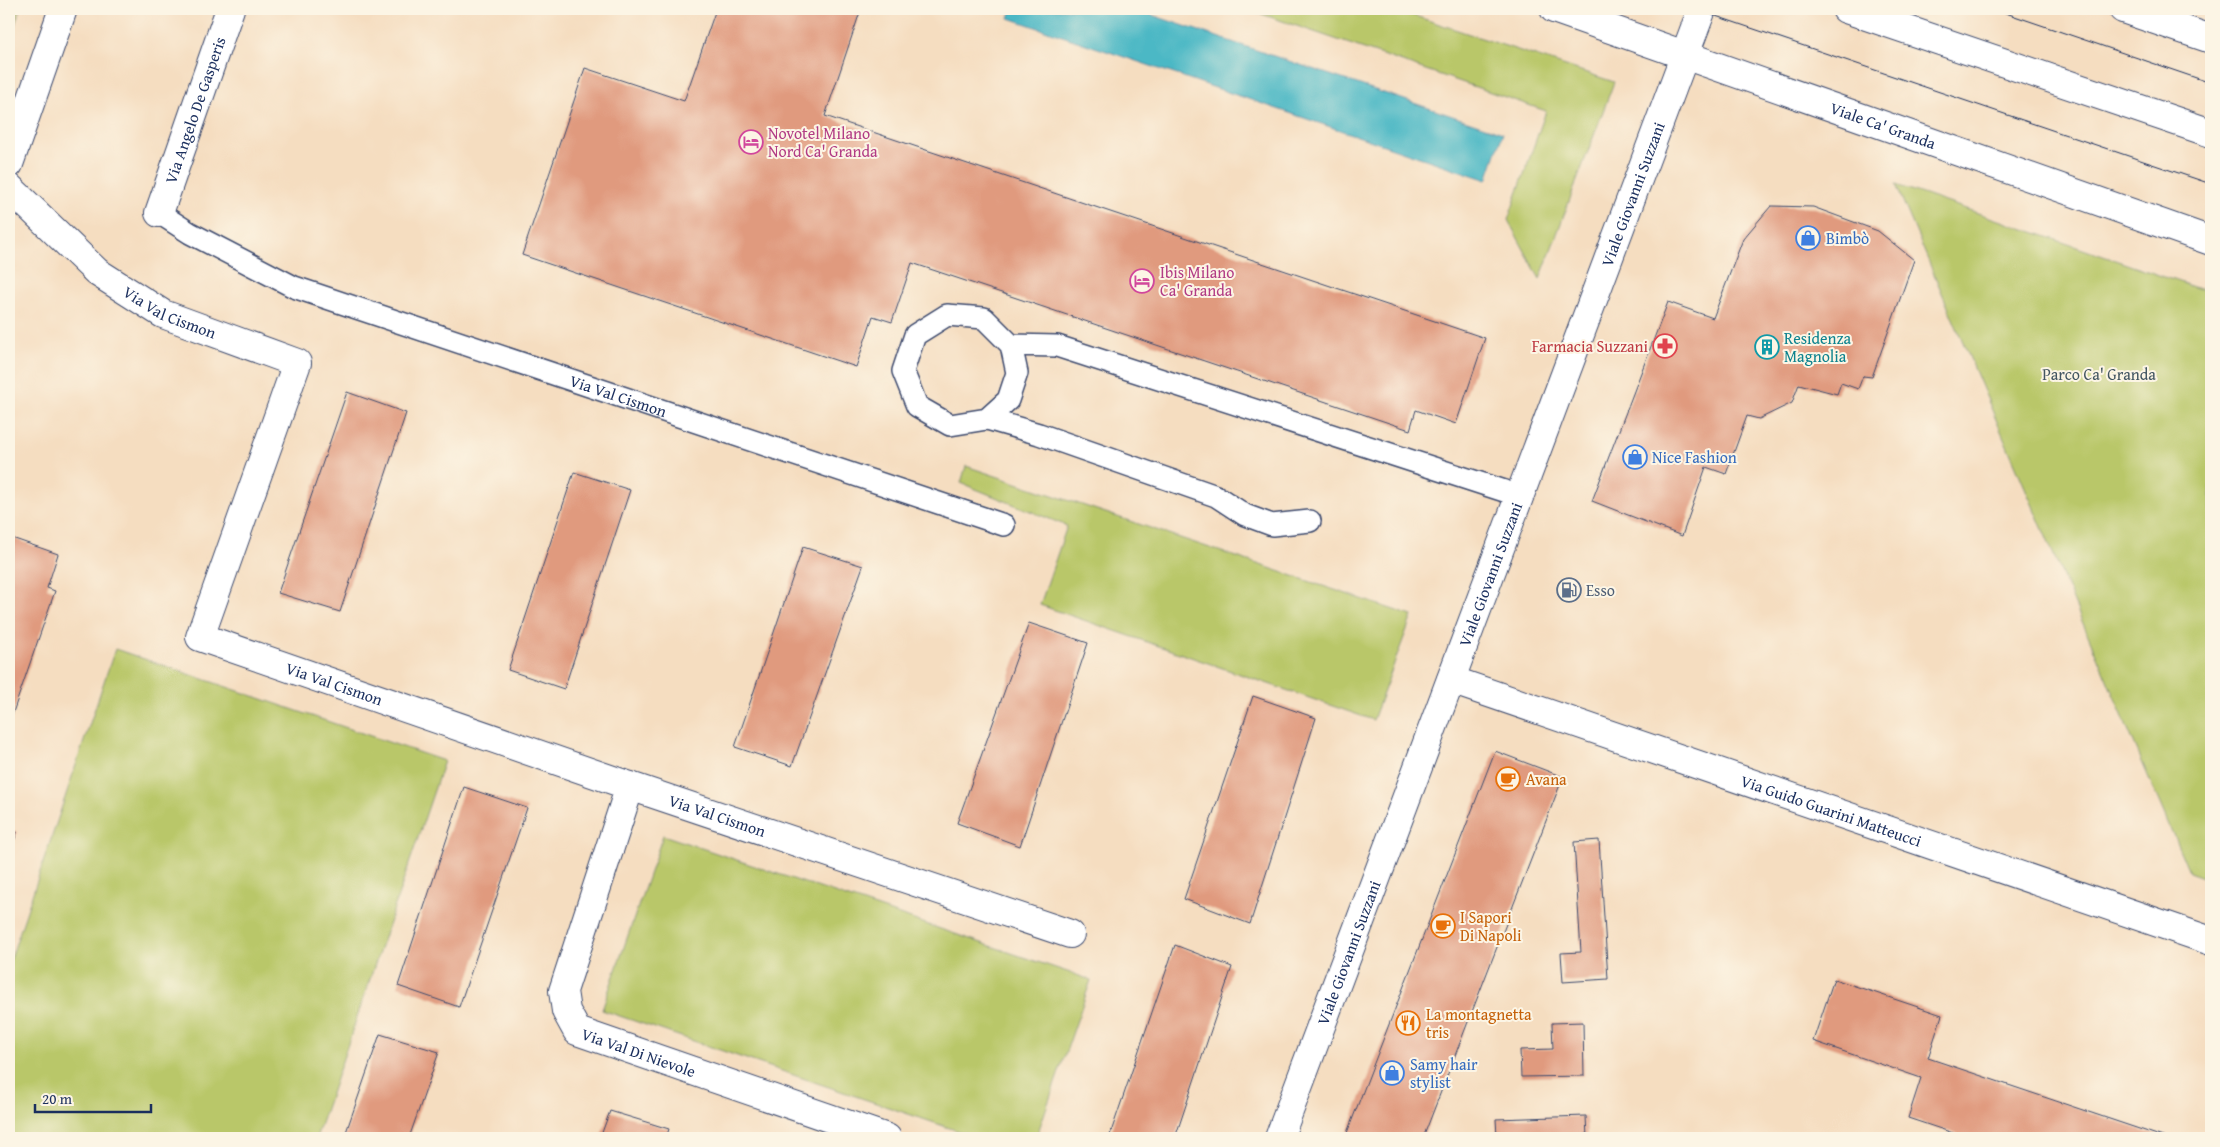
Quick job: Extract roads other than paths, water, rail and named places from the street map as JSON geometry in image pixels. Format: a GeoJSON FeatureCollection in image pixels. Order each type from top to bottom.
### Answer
{"type":"FeatureCollection","features":[{"type":"Feature","properties":{"kind":"street"},"geometry":{"type":"LineString","coordinates":[[9,164],[63,9]]}},
{"type":"Feature","properties":{"kind":"street","name":"Via Angelo De Gasperis"},"geometry":{"type":"LineString","coordinates":[[159,213],[230,9]]}},
{"type":"Feature","properties":{"kind":"street","name":"Viale Ca' Granda"},"geometry":{"type":"LineString","coordinates":[[1554,9],[2211,241]]}},
{"type":"Feature","properties":{"kind":"street","name":"Viale Giovanni Suzzani"},"geometry":{"type":"LineString","coordinates":[[1279,1138],[1702,9]]}},
{"type":"Feature","properties":{"kind":"street"},"geometry":{"type":"LineString","coordinates":[[1846,9],[2211,134]]}},
{"type":"Feature","properties":{"kind":"street"},"geometry":{"type":"LineString","coordinates":[[2123,9],[2211,39]]}},
{"type":"Feature","properties":{"kind":"street","name":"Via Val Cismon"},"geometry":{"type":"LineString","coordinates":[[9,187],[97,272],[163,314],[298,363],[200,637],[630,786],[1070,934]]}},
{"type":"Feature","properties":{"kind":"street","name":"Via Guido Guarini Matteucci"},"geometry":{"type":"LineString","coordinates":[[1451,680],[2211,941]]}},
{"type":"Feature","properties":{"kind":"street","name":"Via Val Di Nievole"},"geometry":{"type":"LineString","coordinates":[[630,786],[563,991],[566,1011],[577,1031],[887,1138]]}},
{"type":"Feature","properties":{"kind":"lane","name":"Via Val Cismon"},"geometry":{"type":"LineString","coordinates":[[159,213],[190,233],[294,287],[1004,525]]}},
{"type":"Feature","properties":{"kind":"lane"},"geometry":{"type":"LineString","coordinates":[[986,419],[1008,400],[1017,373],[1011,345],[984,318],[947,314],[915,335],[904,371],[917,406],[950,425],[986,419],[1040,434],[1216,496],[1245,515],[1272,526],[1310,521]]}},
{"type":"Feature","properties":{"kind":"lane"},"geometry":{"type":"LineString","coordinates":[[1011,345],[1057,346],[1520,496]]}},
{"type":"Feature","properties":{"kind":"water"},"geometry":{"type":"Polygon","coordinates":[[[1012,9],[1134,9],[1503,133],[1487,180],[1009,18],[1012,9]]]}},
{"type":"Feature","properties":{"kind":"tram line"},"geometry":{"type":"LineString","coordinates":[[1695,9],[2211,184]]}},
{"type":"Feature","properties":{"kind":"tram line"},"geometry":{"type":"LineString","coordinates":[[1994,9],[2211,83]]}},
{"type":"Feature","properties":{"kind":"place","name":"Novotel Milano Nord Ca' Granda"},"geometry":{"type":"Point","coordinates":[751,142]}},
{"type":"Feature","properties":{"kind":"place","name":"Bimbò"},"geometry":{"type":"Point","coordinates":[1808,238]}},
{"type":"Feature","properties":{"kind":"place","name":"Ibis Milano Ca' Granda"},"geometry":{"type":"Point","coordinates":[1142,281]}},
{"type":"Feature","properties":{"kind":"place","name":"Farmacia Suzzani"},"geometry":{"type":"Point","coordinates":[1665,346]}},
{"type":"Feature","properties":{"kind":"place","name":"Residenza Magnolia"},"geometry":{"type":"Point","coordinates":[1767,347]}},
{"type":"Feature","properties":{"kind":"place","name":"Nice Fashion"},"geometry":{"type":"Point","coordinates":[1635,457]}},
{"type":"Feature","properties":{"kind":"place","name":"Esso"},"geometry":{"type":"Point","coordinates":[1569,590]}},
{"type":"Feature","properties":{"kind":"place","name":"Avana"},"geometry":{"type":"Point","coordinates":[1508,779]}},
{"type":"Feature","properties":{"kind":"place","name":"I Sapori Di Napoli"},"geometry":{"type":"Point","coordinates":[1443,926]}},
{"type":"Feature","properties":{"kind":"place","name":"La montagnetta tris"},"geometry":{"type":"Point","coordinates":[1408,1023]}},
{"type":"Feature","properties":{"kind":"place","name":"Samy hair stylist"},"geometry":{"type":"Point","coordinates":[1392,1073]}},
{"type":"Feature","properties":{"kind":"park label","name":"Parco Ca' Granda"},"geometry":{"type":"Point","coordinates":[2099,374]}}]}
